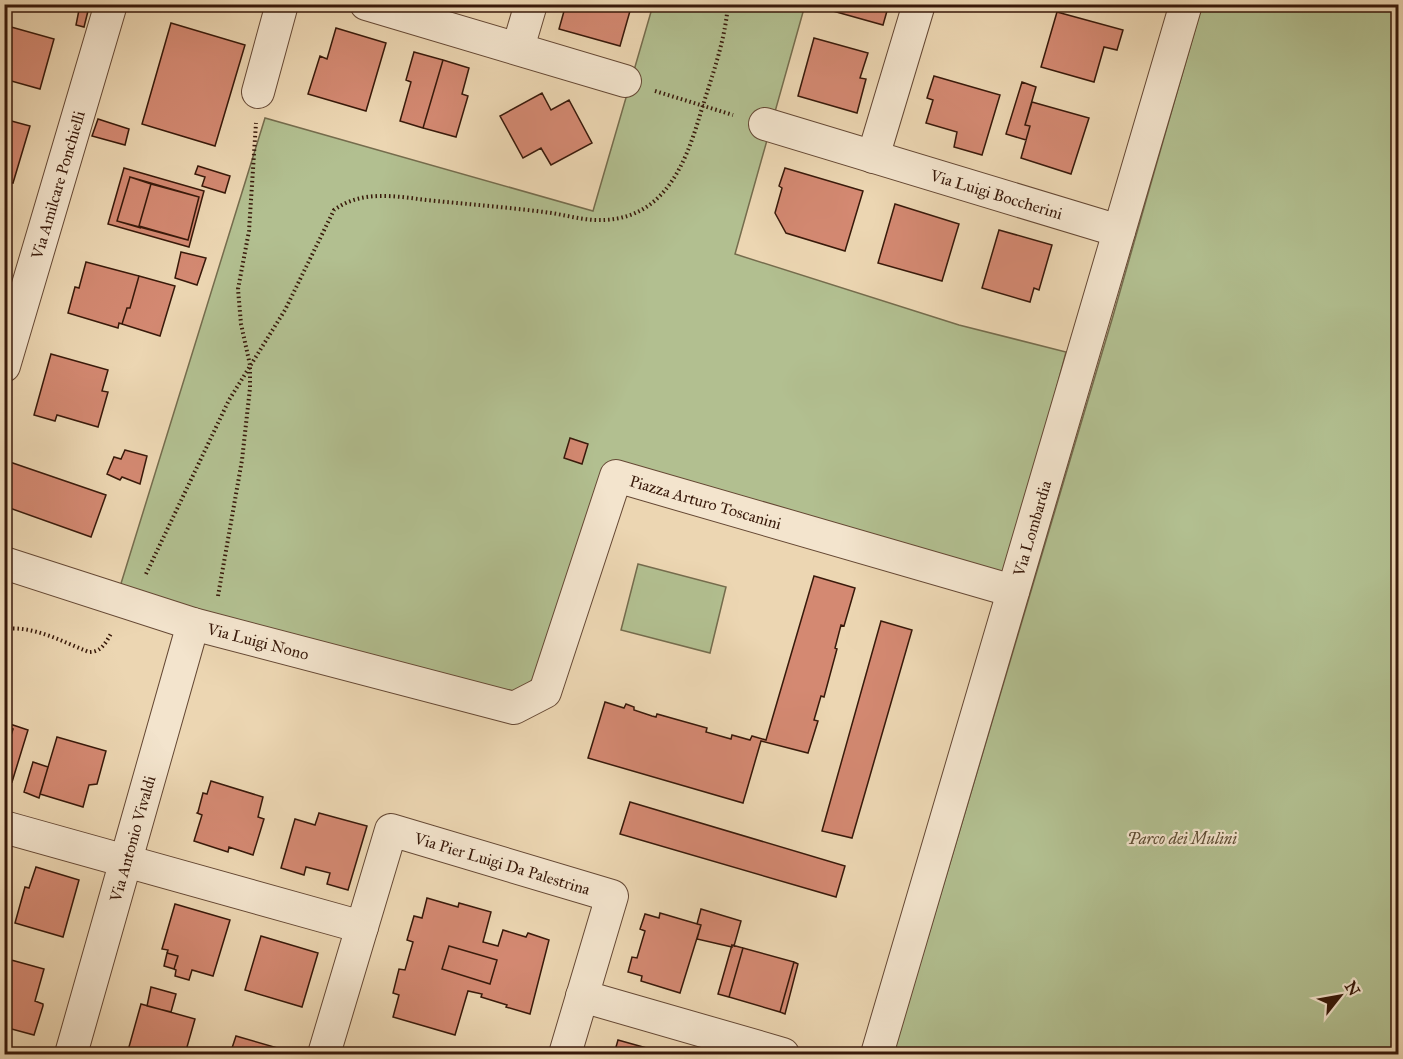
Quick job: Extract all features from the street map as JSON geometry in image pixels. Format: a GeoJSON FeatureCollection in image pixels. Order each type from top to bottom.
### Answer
{"type":"FeatureCollection","features":[{"type":"Feature","properties":{"kind":"street","name":"Via Amilcare Ponchielli"},"geometry":{"type":"LineString","coordinates":[[4,366],[10,326],[111,4]]}},
{"type":"Feature","properties":{"kind":"street"},"geometry":{"type":"LineString","coordinates":[[258,92],[282,4]]}},
{"type":"Feature","properties":{"kind":"street"},"geometry":{"type":"LineString","coordinates":[[366,4],[625,81]]}},
{"type":"Feature","properties":{"kind":"street"},"geometry":{"type":"LineString","coordinates":[[518,48],[531,4]]}},
{"type":"Feature","properties":{"kind":"street"},"geometry":{"type":"LineString","coordinates":[[873,157],[920,4]]}},
{"type":"Feature","properties":{"kind":"street","name":"Via Lombardia"},"geometry":{"type":"LineString","coordinates":[[877,1054],[1186,4]]}},
{"type":"Feature","properties":{"kind":"street","name":"Via Luigi Boccherini"},"geometry":{"type":"LineString","coordinates":[[765,124],[1119,231]]}},
{"type":"Feature","properties":{"kind":"street","name":"Piazza Arturo Toscanini"},"geometry":{"type":"LineString","coordinates":[[514,708],[545,692],[616,476],[1014,591]]}},
{"type":"Feature","properties":{"kind":"street","name":"Via Luigi Nono"},"geometry":{"type":"LineString","coordinates":[[4,563],[193,624],[514,708]]}},
{"type":"Feature","properties":{"kind":"street","name":"Via Antonio Vivaldi"},"geometry":{"type":"LineString","coordinates":[[71,1054],[193,624]]}},
{"type":"Feature","properties":{"kind":"street"},"geometry":{"type":"LineString","coordinates":[[4,826],[362,927]]}},
{"type":"Feature","properties":{"kind":"street","name":"Via Pier Luigi Da Palestrina"},"geometry":{"type":"LineString","coordinates":[[324,1054],[391,830],[612,896],[565,1054]]}},
{"type":"Feature","properties":{"kind":"street"},"geometry":{"type":"LineString","coordinates":[[582,996],[783,1054]]}},
{"type":"Feature","properties":{"kind":"path"},"geometry":{"type":"LineString","coordinates":[[4,629],[39,632],[89,652],[97,652],[103,647],[144,578],[229,400],[285,310],[327,220],[344,202],[367,197],[389,196],[545,212],[594,220],[616,219],[632,215],[663,195],[682,166],[703,106],[726,30],[728,4]]}},
{"type":"Feature","properties":{"kind":"path"},"geometry":{"type":"LineString","coordinates":[[625,81],[765,124]]}},
{"type":"Feature","properties":{"kind":"path"},"geometry":{"type":"LineString","coordinates":[[193,624],[220,594],[242,460],[250,388],[250,365],[241,324],[238,289],[249,231],[258,92]]}},
{"type":"Feature","properties":{"kind":"green space"},"geometry":{"type":"Polygon","coordinates":[[[653,5],[805,5],[735,254],[959,325],[1066,352],[1006,581],[605,466],[535,678],[513,694],[119,590],[265,118],[593,211],[653,5]]]}},
{"type":"Feature","properties":{"kind":"green space","name":"Parco dei Mulini"},"geometry":{"type":"Polygon","coordinates":[[[1202,5],[1398,5],[1398,1054],[893,1054],[1113,316],[1202,5]]]}},
{"type":"Feature","properties":{"kind":"green space"},"geometry":{"type":"Polygon","coordinates":[[[638,564],[726,587],[710,653],[621,630],[638,564]]]}},
{"type":"Feature","properties":{"kind":"building"},"geometry":{"type":"Polygon","coordinates":[[[566,4],[632,4],[620,46],[559,29],[566,4]]]}},
{"type":"Feature","properties":{"kind":"building"},"geometry":{"type":"Polygon","coordinates":[[[823,4],[889,4],[883,25],[822,8],[823,4]]]}},
{"type":"Feature","properties":{"kind":"building"},"geometry":{"type":"Polygon","coordinates":[[[80,5],[89,7],[84,27],[76,25],[80,5]]]}},
{"type":"Feature","properties":{"kind":"building"},"geometry":{"type":"Polygon","coordinates":[[[1057,12],[1123,30],[1117,50],[1104,47],[1094,82],[1041,67],[1057,12]]]}},
{"type":"Feature","properties":{"kind":"building"},"geometry":{"type":"Polygon","coordinates":[[[171,23],[245,45],[215,146],[142,124],[171,23]]]}},
{"type":"Feature","properties":{"kind":"building"},"geometry":{"type":"Polygon","coordinates":[[[4,25],[54,39],[40,89],[4,79],[4,25]]]}},
{"type":"Feature","properties":{"kind":"building"},"geometry":{"type":"Polygon","coordinates":[[[336,28],[386,43],[366,111],[308,94],[320,56],[327,59],[336,28]]]}},
{"type":"Feature","properties":{"kind":"building"},"geometry":{"type":"Polygon","coordinates":[[[814,38],[868,53],[860,78],[866,79],[857,113],[798,96],[814,38]]]}},
{"type":"Feature","properties":{"kind":"building"},"geometry":{"type":"Polygon","coordinates":[[[414,52],[443,60],[423,128],[400,121],[411,82],[406,80],[414,52]]]}},
{"type":"Feature","properties":{"kind":"building"},"geometry":{"type":"Polygon","coordinates":[[[443,60],[469,68],[462,94],[468,96],[456,137],[423,128],[443,60]]]}},
{"type":"Feature","properties":{"kind":"building"},"geometry":{"type":"Polygon","coordinates":[[[934,76],[1000,95],[982,155],[954,147],[957,132],[926,123],[933,100],[927,98],[934,76]]]}},
{"type":"Feature","properties":{"kind":"building"},"geometry":{"type":"Polygon","coordinates":[[[1022,82],[1036,87],[1025,125],[1030,126],[1026,140],[1006,134],[1022,82]]]}},
{"type":"Feature","properties":{"kind":"building"},"geometry":{"type":"Polygon","coordinates":[[[542,93],[551,110],[569,100],[592,143],[551,165],[541,148],[523,158],[500,116],[542,93]]]}},
{"type":"Feature","properties":{"kind":"building"},"geometry":{"type":"Polygon","coordinates":[[[1032,102],[1089,118],[1071,174],[1021,158],[1030,126],[1025,125],[1032,102]]]}},
{"type":"Feature","properties":{"kind":"building"},"geometry":{"type":"Polygon","coordinates":[[[4,119],[30,126],[13,183],[4,181],[4,119]]]}},
{"type":"Feature","properties":{"kind":"building"},"geometry":{"type":"Polygon","coordinates":[[[98,119],[129,129],[125,145],[92,136],[98,119]]]}},
{"type":"Feature","properties":{"kind":"building"},"geometry":{"type":"Polygon","coordinates":[[[198,166],[230,176],[225,193],[202,186],[205,177],[195,174],[198,166]]]}},
{"type":"Feature","properties":{"kind":"building"},"geometry":{"type":"Polygon","coordinates":[[[124,168],[204,191],[189,247],[108,224],[124,168]],[[130,177],[117,221],[188,240],[199,197],[130,177]]]}},
{"type":"Feature","properties":{"kind":"building"},"geometry":{"type":"Polygon","coordinates":[[[785,168],[863,191],[845,251],[786,233],[775,213],[782,188],[779,186],[785,168]]]}},
{"type":"Feature","properties":{"kind":"building"},"geometry":{"type":"Polygon","coordinates":[[[130,177],[151,184],[139,226],[141,228],[117,221],[130,177]]]}},
{"type":"Feature","properties":{"kind":"building"},"geometry":{"type":"Polygon","coordinates":[[[151,184],[199,197],[188,240],[139,226],[151,184]]]}},
{"type":"Feature","properties":{"kind":"building"},"geometry":{"type":"Polygon","coordinates":[[[895,204],[959,224],[942,281],[878,263],[895,204]]]}},
{"type":"Feature","properties":{"kind":"building"},"geometry":{"type":"Polygon","coordinates":[[[999,230],[1052,245],[1039,290],[1034,288],[1030,302],[982,288],[999,230]]]}},
{"type":"Feature","properties":{"kind":"building"},"geometry":{"type":"Polygon","coordinates":[[[181,252],[206,258],[197,285],[175,278],[181,252]]]}},
{"type":"Feature","properties":{"kind":"building"},"geometry":{"type":"Polygon","coordinates":[[[86,262],[139,276],[130,308],[127,308],[122,324],[119,323],[118,328],[68,313],[75,287],[79,288],[86,262]]]}},
{"type":"Feature","properties":{"kind":"building"},"geometry":{"type":"Polygon","coordinates":[[[139,276],[175,286],[160,336],[122,324],[127,308],[130,308],[139,276]]]}},
{"type":"Feature","properties":{"kind":"building"},"geometry":{"type":"Polygon","coordinates":[[[51,354],[108,370],[102,391],[108,392],[98,427],[57,415],[55,421],[34,415],[51,354]]]}},
{"type":"Feature","properties":{"kind":"building"},"geometry":{"type":"Polygon","coordinates":[[[570,438],[588,444],[582,464],[564,458],[570,438]]]}},
{"type":"Feature","properties":{"kind":"building"},"geometry":{"type":"Polygon","coordinates":[[[125,450],[147,456],[140,484],[122,477],[120,480],[107,474],[114,457],[121,459],[125,450]]]}},
{"type":"Feature","properties":{"kind":"building"},"geometry":{"type":"Polygon","coordinates":[[[4,460],[106,495],[91,537],[4,506],[4,460]]]}},
{"type":"Feature","properties":{"kind":"building"},"geometry":{"type":"Polygon","coordinates":[[[814,576],[855,588],[844,626],[841,625],[824,697],[821,696],[814,720],[818,721],[808,753],[761,741],[743,803],[588,758],[605,702],[624,708],[626,704],[634,707],[634,710],[707,728],[706,732],[731,739],[732,735],[750,740],[752,736],[766,740],[814,576]]]}},
{"type":"Feature","properties":{"kind":"building"},"geometry":{"type":"Polygon","coordinates":[[[881,621],[912,630],[852,838],[822,831],[881,621]]]}},
{"type":"Feature","properties":{"kind":"building"},"geometry":{"type":"Polygon","coordinates":[[[4,722],[28,730],[12,782],[4,780],[4,759],[13,729],[4,726],[4,722]]]}},
{"type":"Feature","properties":{"kind":"building"},"geometry":{"type":"Polygon","coordinates":[[[4,726],[13,729],[4,759],[4,726]]]}},
{"type":"Feature","properties":{"kind":"building"},"geometry":{"type":"Polygon","coordinates":[[[57,737],[106,751],[97,784],[89,785],[83,807],[40,794],[57,737]]]}},
{"type":"Feature","properties":{"kind":"building"},"geometry":{"type":"Polygon","coordinates":[[[33,762],[48,767],[39,798],[24,792],[33,762]]]}},
{"type":"Feature","properties":{"kind":"building"},"geometry":{"type":"Polygon","coordinates":[[[211,781],[263,797],[258,817],[264,819],[253,855],[229,847],[228,852],[194,841],[202,815],[197,813],[203,793],[207,794],[211,781]]]}},
{"type":"Feature","properties":{"kind":"building"},"geometry":{"type":"Polygon","coordinates":[[[630,802],[845,866],[836,897],[620,834],[630,802]]]}},
{"type":"Feature","properties":{"kind":"building"},"geometry":{"type":"Polygon","coordinates":[[[319,813],[367,826],[348,890],[327,884],[330,873],[306,867],[304,875],[281,868],[295,819],[315,825],[319,813]]]}},
{"type":"Feature","properties":{"kind":"building"},"geometry":{"type":"Polygon","coordinates":[[[36,867],[79,880],[63,937],[15,923],[25,887],[29,888],[36,867]]]}},
{"type":"Feature","properties":{"kind":"building"},"geometry":{"type":"Polygon","coordinates":[[[427,898],[458,907],[459,903],[491,912],[483,942],[498,946],[503,930],[526,937],[528,933],[549,940],[530,1014],[481,997],[482,994],[468,991],[455,1035],[393,1017],[399,995],[393,993],[399,969],[405,970],[413,942],[407,940],[414,916],[422,918],[427,898]],[[449,946],[442,969],[490,984],[497,960],[449,946]]]}},
{"type":"Feature","properties":{"kind":"building"},"geometry":{"type":"Polygon","coordinates":[[[175,904],[230,920],[213,976],[192,970],[189,980],[175,976],[176,970],[174,969],[178,956],[162,949],[175,904]]]}},
{"type":"Feature","properties":{"kind":"building"},"geometry":{"type":"Polygon","coordinates":[[[701,909],[741,921],[734,946],[697,939],[701,925],[697,924],[701,909]]]}},
{"type":"Feature","properties":{"kind":"building"},"geometry":{"type":"Polygon","coordinates":[[[660,913],[701,925],[680,993],[641,981],[642,976],[628,972],[632,957],[637,958],[645,931],[640,929],[645,914],[659,918],[660,913]]]}},
{"type":"Feature","properties":{"kind":"building"},"geometry":{"type":"Polygon","coordinates":[[[261,936],[318,953],[302,1007],[245,990],[261,936]]]}},
{"type":"Feature","properties":{"kind":"building"},"geometry":{"type":"Polygon","coordinates":[[[732,945],[743,948],[729,997],[718,994],[732,945]]]}},
{"type":"Feature","properties":{"kind":"building"},"geometry":{"type":"Polygon","coordinates":[[[449,946],[497,960],[490,984],[442,969],[449,946]]]}},
{"type":"Feature","properties":{"kind":"building"},"geometry":{"type":"Polygon","coordinates":[[[743,948],[794,962],[780,1012],[729,997],[743,948]]]}},
{"type":"Feature","properties":{"kind":"building"},"geometry":{"type":"Polygon","coordinates":[[[167,953],[178,956],[174,969],[164,966],[167,953]]]}},
{"type":"Feature","properties":{"kind":"building"},"geometry":{"type":"Polygon","coordinates":[[[4,958],[44,969],[35,1001],[43,1006],[34,1035],[4,1027],[4,958]]]}},
{"type":"Feature","properties":{"kind":"building"},"geometry":{"type":"Polygon","coordinates":[[[794,962],[798,964],[785,1014],[780,1012],[794,962]]]}},
{"type":"Feature","properties":{"kind":"building"},"geometry":{"type":"Polygon","coordinates":[[[151,987],[176,994],[171,1012],[147,1006],[151,987]]]}},
{"type":"Feature","properties":{"kind":"building"},"geometry":{"type":"Polygon","coordinates":[[[141,1004],[195,1019],[185,1054],[127,1054],[141,1004]]]}},
{"type":"Feature","properties":{"kind":"building"},"geometry":{"type":"Polygon","coordinates":[[[236,1036],[295,1053],[295,1054],[230,1054],[236,1036]]]}},
{"type":"Feature","properties":{"kind":"building"},"geometry":{"type":"Polygon","coordinates":[[[618,1040],[668,1054],[614,1054],[618,1040]]]}}]}
